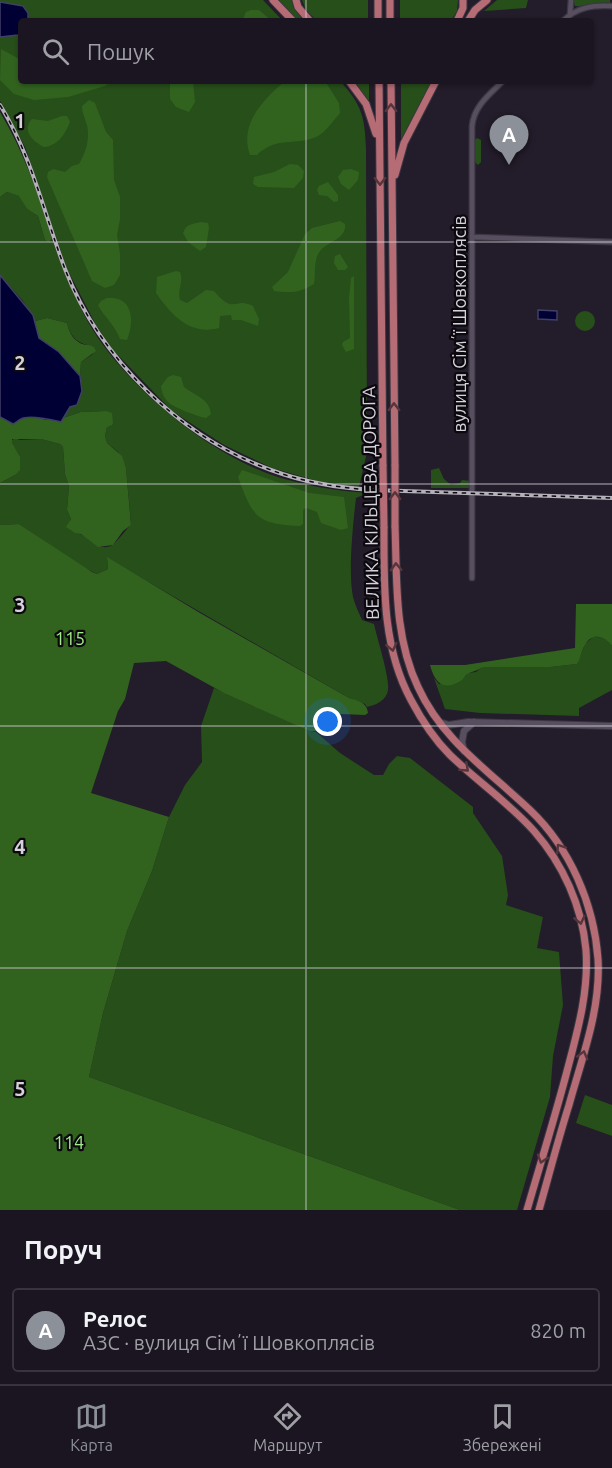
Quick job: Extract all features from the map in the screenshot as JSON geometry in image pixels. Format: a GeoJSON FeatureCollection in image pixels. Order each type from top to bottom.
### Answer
{"type":"FeatureCollection","features":[{"type":"Feature","properties":{"kind":"main road"},"geometry":{"type":"LineString","coordinates":[[273,0],[289,18]]}},
{"type":"Feature","properties":{"kind":"main road"},"geometry":{"type":"LineString","coordinates":[[297,0],[298,7],[307,18]]}},
{"type":"Feature","properties":{"kind":"main road"},"geometry":{"type":"LineString","coordinates":[[458,18],[463,8],[463,0]]}},
{"type":"Feature","properties":{"kind":"main road"},"geometry":{"type":"LineString","coordinates":[[470,18],[475,10],[487,0]]}},
{"type":"Feature","properties":{"kind":"main road"},"geometry":{"type":"LineString","coordinates":[[378,1],[378,18]]}},
{"type":"Feature","properties":{"kind":"main road"},"geometry":{"type":"LineString","coordinates":[[390,1],[390,18]]}},
{"type":"Feature","properties":{"kind":"main road"},"geometry":{"type":"LineString","coordinates":[[352,84],[369,110],[379,147]]}},
{"type":"Feature","properties":{"kind":"main road","name":"ВЕЛИКА КІЛЬЦЕВА ДОРОГА"},"geometry":{"type":"LineString","coordinates":[[379,84],[385,597],[390,640],[411,700],[432,733],[450,754],[518,814],[548,849],[568,882],[581,922],[586,968],[584,1003],[557,1108],[527,1210]]}},
{"type":"Feature","properties":{"kind":"main road","name":"ВЕЛИКА КІЛЬЦЕВА ДОРОГА"},"geometry":{"type":"LineString","coordinates":[[391,84],[395,526],[398,615],[403,642],[417,686],[438,722],[464,752],[531,811],[560,846],[582,886],[597,945],[598,978],[592,1022],[539,1210]]}},
{"type":"Feature","properties":{"kind":"main road"},"geometry":{"type":"LineString","coordinates":[[392,189],[401,151],[434,84]]}},
{"type":"Feature","properties":{"kind":"main road"},"geometry":{"type":"LineString","coordinates":[[438,722],[449,725],[475,722],[612,726]]}},
{"type":"Feature","properties":{"kind":"main road"},"geometry":{"type":"LineString","coordinates":[[464,752],[462,742],[464,731],[475,722]]}},
{"type":"Feature","properties":{"kind":"street"},"geometry":{"type":"LineString","coordinates":[[570,14],[571,0]]}},
{"type":"Feature","properties":{"kind":"street"},"geometry":{"type":"LineString","coordinates":[[566,18],[570,14],[589,7],[612,6]]}},
{"type":"Feature","properties":{"kind":"street","name":"вулиця Сімʼї Шовкоплясів"},"geometry":{"type":"LineString","coordinates":[[472,578],[473,120],[480,104],[500,84]]}},
{"type":"Feature","properties":{"kind":"street"},"geometry":{"type":"LineString","coordinates":[[472,237],[612,242]]}},
{"type":"Feature","properties":{"kind":"green space"},"geometry":{"type":"Polygon","coordinates":[[[0,0],[263,0],[280,18],[18,18],[18,84],[342,84],[361,112],[366,150],[367,452],[359,487],[317,481],[272,468],[224,445],[172,411],[113,350],[96,325],[67,269],[25,147],[0,101],[0,0]]]}},
{"type":"Feature","properties":{"kind":"green space"},"geometry":{"type":"Polygon","coordinates":[[[278,0],[293,0],[294,8],[302,18],[294,18],[278,0]]]}},
{"type":"Feature","properties":{"kind":"green space"},"geometry":{"type":"Polygon","coordinates":[[[302,0],[368,0],[368,18],[314,18],[306,10],[302,0]]]}},
{"type":"Feature","properties":{"kind":"green space"},"geometry":{"type":"Polygon","coordinates":[[[400,0],[458,0],[457,11],[453,18],[400,18],[400,0]]]}},
{"type":"Feature","properties":{"kind":"green space"},"geometry":{"type":"Polygon","coordinates":[[[497,0],[528,0],[526,8],[484,11],[497,0]]]}},
{"type":"Feature","properties":{"kind":"green space"},"geometry":{"type":"Polygon","coordinates":[[[573,0],[610,0],[610,3],[575,6],[573,0]]]}},
{"type":"Feature","properties":{"kind":"green space"},"geometry":{"type":"Polygon","coordinates":[[[259,10],[268,18],[243,18],[246,12],[259,10]]]}},
{"type":"Feature","properties":{"kind":"green space"},"geometry":{"type":"Polygon","coordinates":[[[1,49],[18,58],[18,84],[108,84],[68,97],[34,100],[14,94],[0,80],[1,49]]]}},
{"type":"Feature","properties":{"kind":"green space"},"geometry":{"type":"Polygon","coordinates":[[[170,84],[193,84],[195,102],[189,112],[176,107],[170,99],[170,84]]]}},
{"type":"Feature","properties":{"kind":"green space"},"geometry":{"type":"Polygon","coordinates":[[[282,84],[327,84],[339,103],[340,113],[326,130],[316,137],[278,143],[257,155],[250,155],[247,144],[250,123],[269,96],[282,84]]]}},
{"type":"Feature","properties":{"kind":"green space"},"geometry":{"type":"Polygon","coordinates":[[[356,84],[369,84],[369,102],[356,84]]]}},
{"type":"Feature","properties":{"kind":"green space"},"geometry":{"type":"Polygon","coordinates":[[[401,84],[431,84],[402,140],[401,84]]]}},
{"type":"Feature","properties":{"kind":"green space"},"geometry":{"type":"Polygon","coordinates":[[[89,100],[95,103],[106,132],[113,140],[114,180],[120,197],[117,235],[120,275],[114,285],[105,288],[92,281],[47,177],[48,172],[53,169],[65,172],[79,164],[88,140],[82,106],[89,100]]]}},
{"type":"Feature","properties":{"kind":"green space"},"geometry":{"type":"Polygon","coordinates":[[[0,112],[30,174],[52,239],[49,242],[45,240],[38,216],[27,209],[19,196],[7,192],[0,197],[0,112]]]}},
{"type":"Feature","properties":{"kind":"green space"},"geometry":{"type":"Polygon","coordinates":[[[67,116],[70,122],[57,142],[44,147],[30,135],[28,127],[32,119],[48,121],[67,116]]]}},
{"type":"Feature","properties":{"kind":"green space"},"geometry":{"type":"Polygon","coordinates":[[[477,138],[481,140],[481,162],[478,165],[475,162],[474,141],[477,138]]]}},
{"type":"Feature","properties":{"kind":"green space"},"geometry":{"type":"Polygon","coordinates":[[[290,164],[298,165],[304,171],[303,178],[294,188],[258,187],[253,184],[254,177],[274,172],[290,164]]]}},
{"type":"Feature","properties":{"kind":"green space"},"geometry":{"type":"Polygon","coordinates":[[[351,169],[359,172],[358,180],[349,190],[341,184],[338,177],[343,170],[351,169]]]}},
{"type":"Feature","properties":{"kind":"green space"},"geometry":{"type":"Polygon","coordinates":[[[328,182],[338,195],[338,201],[334,202],[327,196],[319,195],[317,190],[319,186],[328,182]]]}},
{"type":"Feature","properties":{"kind":"green space"},"geometry":{"type":"Polygon","coordinates":[[[7,192],[20,196],[27,209],[38,216],[45,240],[51,241],[52,239],[80,306],[106,349],[146,393],[169,414],[219,449],[269,474],[318,487],[368,493],[356,498],[351,575],[354,600],[362,620],[374,624],[383,658],[388,690],[386,697],[380,702],[367,707],[349,698],[107,558],[108,569],[97,574],[19,524],[0,525],[0,483],[15,475],[12,440],[15,438],[20,440],[41,439],[63,447],[65,474],[69,486],[67,510],[71,519],[67,527],[98,545],[106,547],[113,545],[131,524],[126,468],[118,452],[107,443],[106,411],[81,412],[63,418],[82,391],[81,362],[93,354],[93,346],[83,344],[76,339],[67,323],[47,318],[35,321],[23,301],[0,275],[0,197],[7,192]]]}},
{"type":"Feature","properties":{"kind":"green space"},"geometry":{"type":"Polygon","coordinates":[[[340,221],[345,224],[345,229],[340,237],[320,251],[314,284],[295,292],[274,291],[272,287],[288,272],[305,234],[312,228],[340,221]]]}},
{"type":"Feature","properties":{"kind":"green space"},"geometry":{"type":"Polygon","coordinates":[[[201,222],[208,223],[209,228],[206,247],[200,251],[188,242],[183,233],[188,226],[201,222]]]}},
{"type":"Feature","properties":{"kind":"green space"},"geometry":{"type":"Polygon","coordinates":[[[340,254],[348,267],[345,270],[338,270],[334,263],[335,256],[340,254]]]}},
{"type":"Feature","properties":{"kind":"green space"},"geometry":{"type":"Polygon","coordinates":[[[176,271],[180,272],[181,276],[180,300],[187,303],[206,290],[214,291],[231,304],[242,303],[253,306],[259,319],[258,326],[241,320],[232,320],[231,315],[220,316],[219,328],[208,330],[190,326],[182,321],[156,293],[157,277],[176,271]]]}},
{"type":"Feature","properties":{"kind":"green space"},"geometry":{"type":"Polygon","coordinates":[[[354,276],[354,349],[346,352],[342,345],[350,338],[349,298],[351,278],[354,276]]]}},
{"type":"Feature","properties":{"kind":"green space"},"geometry":{"type":"Polygon","coordinates":[[[107,298],[122,301],[130,311],[131,325],[127,340],[120,339],[98,305],[107,298]]]}},
{"type":"Feature","properties":{"kind":"green space"},"geometry":{"type":"Polygon","coordinates":[[[585,311],[592,314],[595,321],[592,328],[585,331],[578,328],[575,321],[578,314],[585,311]]]}},
{"type":"Feature","properties":{"kind":"green space"},"geometry":{"type":"Polygon","coordinates":[[[47,318],[67,323],[75,339],[95,348],[96,351],[81,362],[80,376],[59,352],[39,338],[35,321],[47,318]]]}},
{"type":"Feature","properties":{"kind":"green space"},"geometry":{"type":"Polygon","coordinates":[[[173,375],[181,377],[184,387],[207,404],[211,414],[206,418],[201,417],[177,408],[166,400],[161,386],[168,377],[173,375]]]}},
{"type":"Feature","properties":{"kind":"green space"},"geometry":{"type":"Polygon","coordinates":[[[106,411],[112,413],[113,423],[107,427],[105,436],[107,443],[122,456],[126,468],[131,525],[123,531],[113,545],[98,547],[81,534],[66,527],[71,519],[67,510],[69,486],[65,474],[63,447],[60,444],[41,439],[12,439],[20,457],[20,470],[0,483],[0,415],[1,417],[21,418],[33,416],[46,420],[63,418],[81,412],[106,411]]]}},
{"type":"Feature","properties":{"kind":"green space"},"geometry":{"type":"Polygon","coordinates":[[[439,468],[444,479],[451,485],[460,483],[462,480],[471,481],[471,488],[431,488],[431,470],[439,468]]]}},
{"type":"Feature","properties":{"kind":"green space"},"geometry":{"type":"Polygon","coordinates":[[[242,470],[309,493],[344,497],[348,528],[341,530],[321,523],[317,512],[306,508],[303,510],[303,524],[300,526],[265,520],[258,516],[248,502],[238,477],[242,470]]]}},
{"type":"Feature","properties":{"kind":"green space"},"geometry":{"type":"Polygon","coordinates":[[[19,524],[97,574],[108,569],[107,557],[200,613],[349,698],[361,702],[366,706],[368,713],[365,715],[341,714],[322,729],[309,731],[224,693],[166,661],[134,663],[125,699],[118,711],[91,793],[169,817],[152,871],[127,931],[103,1013],[89,1077],[460,1210],[0,1210],[0,525],[19,524]]]}},
{"type":"Feature","properties":{"kind":"green space"},"geometry":{"type":"Polygon","coordinates":[[[576,604],[612,604],[612,646],[602,638],[591,638],[584,647],[577,664],[550,667],[483,667],[450,685],[441,684],[434,677],[430,665],[465,665],[575,648],[576,604]]]}},
{"type":"Feature","properties":{"kind":"green space"},"geometry":{"type":"Polygon","coordinates":[[[593,637],[604,638],[612,646],[612,690],[579,708],[579,716],[480,713],[445,709],[434,678],[439,684],[462,679],[468,673],[476,672],[482,667],[550,667],[577,664],[585,644],[593,637]]]}},
{"type":"Feature","properties":{"kind":"green space"},"geometry":{"type":"Polygon","coordinates":[[[214,688],[309,731],[316,732],[340,753],[374,775],[383,775],[397,756],[410,758],[473,807],[473,813],[502,856],[508,895],[506,905],[543,917],[537,948],[559,952],[563,1005],[553,1056],[550,1097],[517,1210],[460,1210],[89,1077],[103,1013],[127,931],[152,871],[169,817],[185,785],[202,762],[201,726],[214,688]]]}},
{"type":"Feature","properties":{"kind":"green space"},"geometry":{"type":"Polygon","coordinates":[[[585,1095],[612,1105],[612,1136],[576,1123],[585,1095]]]}},
{"type":"Feature","properties":{"kind":"shaded area"},"geometry":{"type":"Polygon","coordinates":[[[0,2],[23,6],[28,13],[28,18],[18,18],[18,35],[0,37],[0,2]]]}},
{"type":"Feature","properties":{"kind":"shaded area"},"geometry":{"type":"Polygon","coordinates":[[[0,275],[33,315],[39,338],[59,352],[80,376],[82,391],[77,405],[70,407],[61,422],[29,417],[13,424],[0,417],[0,275]]]}},
{"type":"Feature","properties":{"kind":"shaded area"},"geometry":{"type":"Polygon","coordinates":[[[538,310],[557,311],[557,320],[538,319],[538,310]]]}},
{"type":"Feature","properties":{"kind":"railway"},"geometry":{"type":"LineString","coordinates":[[0,105],[21,144],[65,269],[80,302],[99,334],[147,391],[175,416],[205,437],[237,456],[271,470],[334,486],[373,490],[612,498]]}},
{"type":"Feature","properties":{"kind":"place","name":"Релос"},"geometry":{"type":"Point","coordinates":[509,165]}},
{"type":"Feature","properties":{"kind":"park label","name":"115"},"geometry":{"type":"Point","coordinates":[70,638]}},
{"type":"Feature","properties":{"kind":"park label","name":"114"},"geometry":{"type":"Point","coordinates":[69,1142]}}]}
